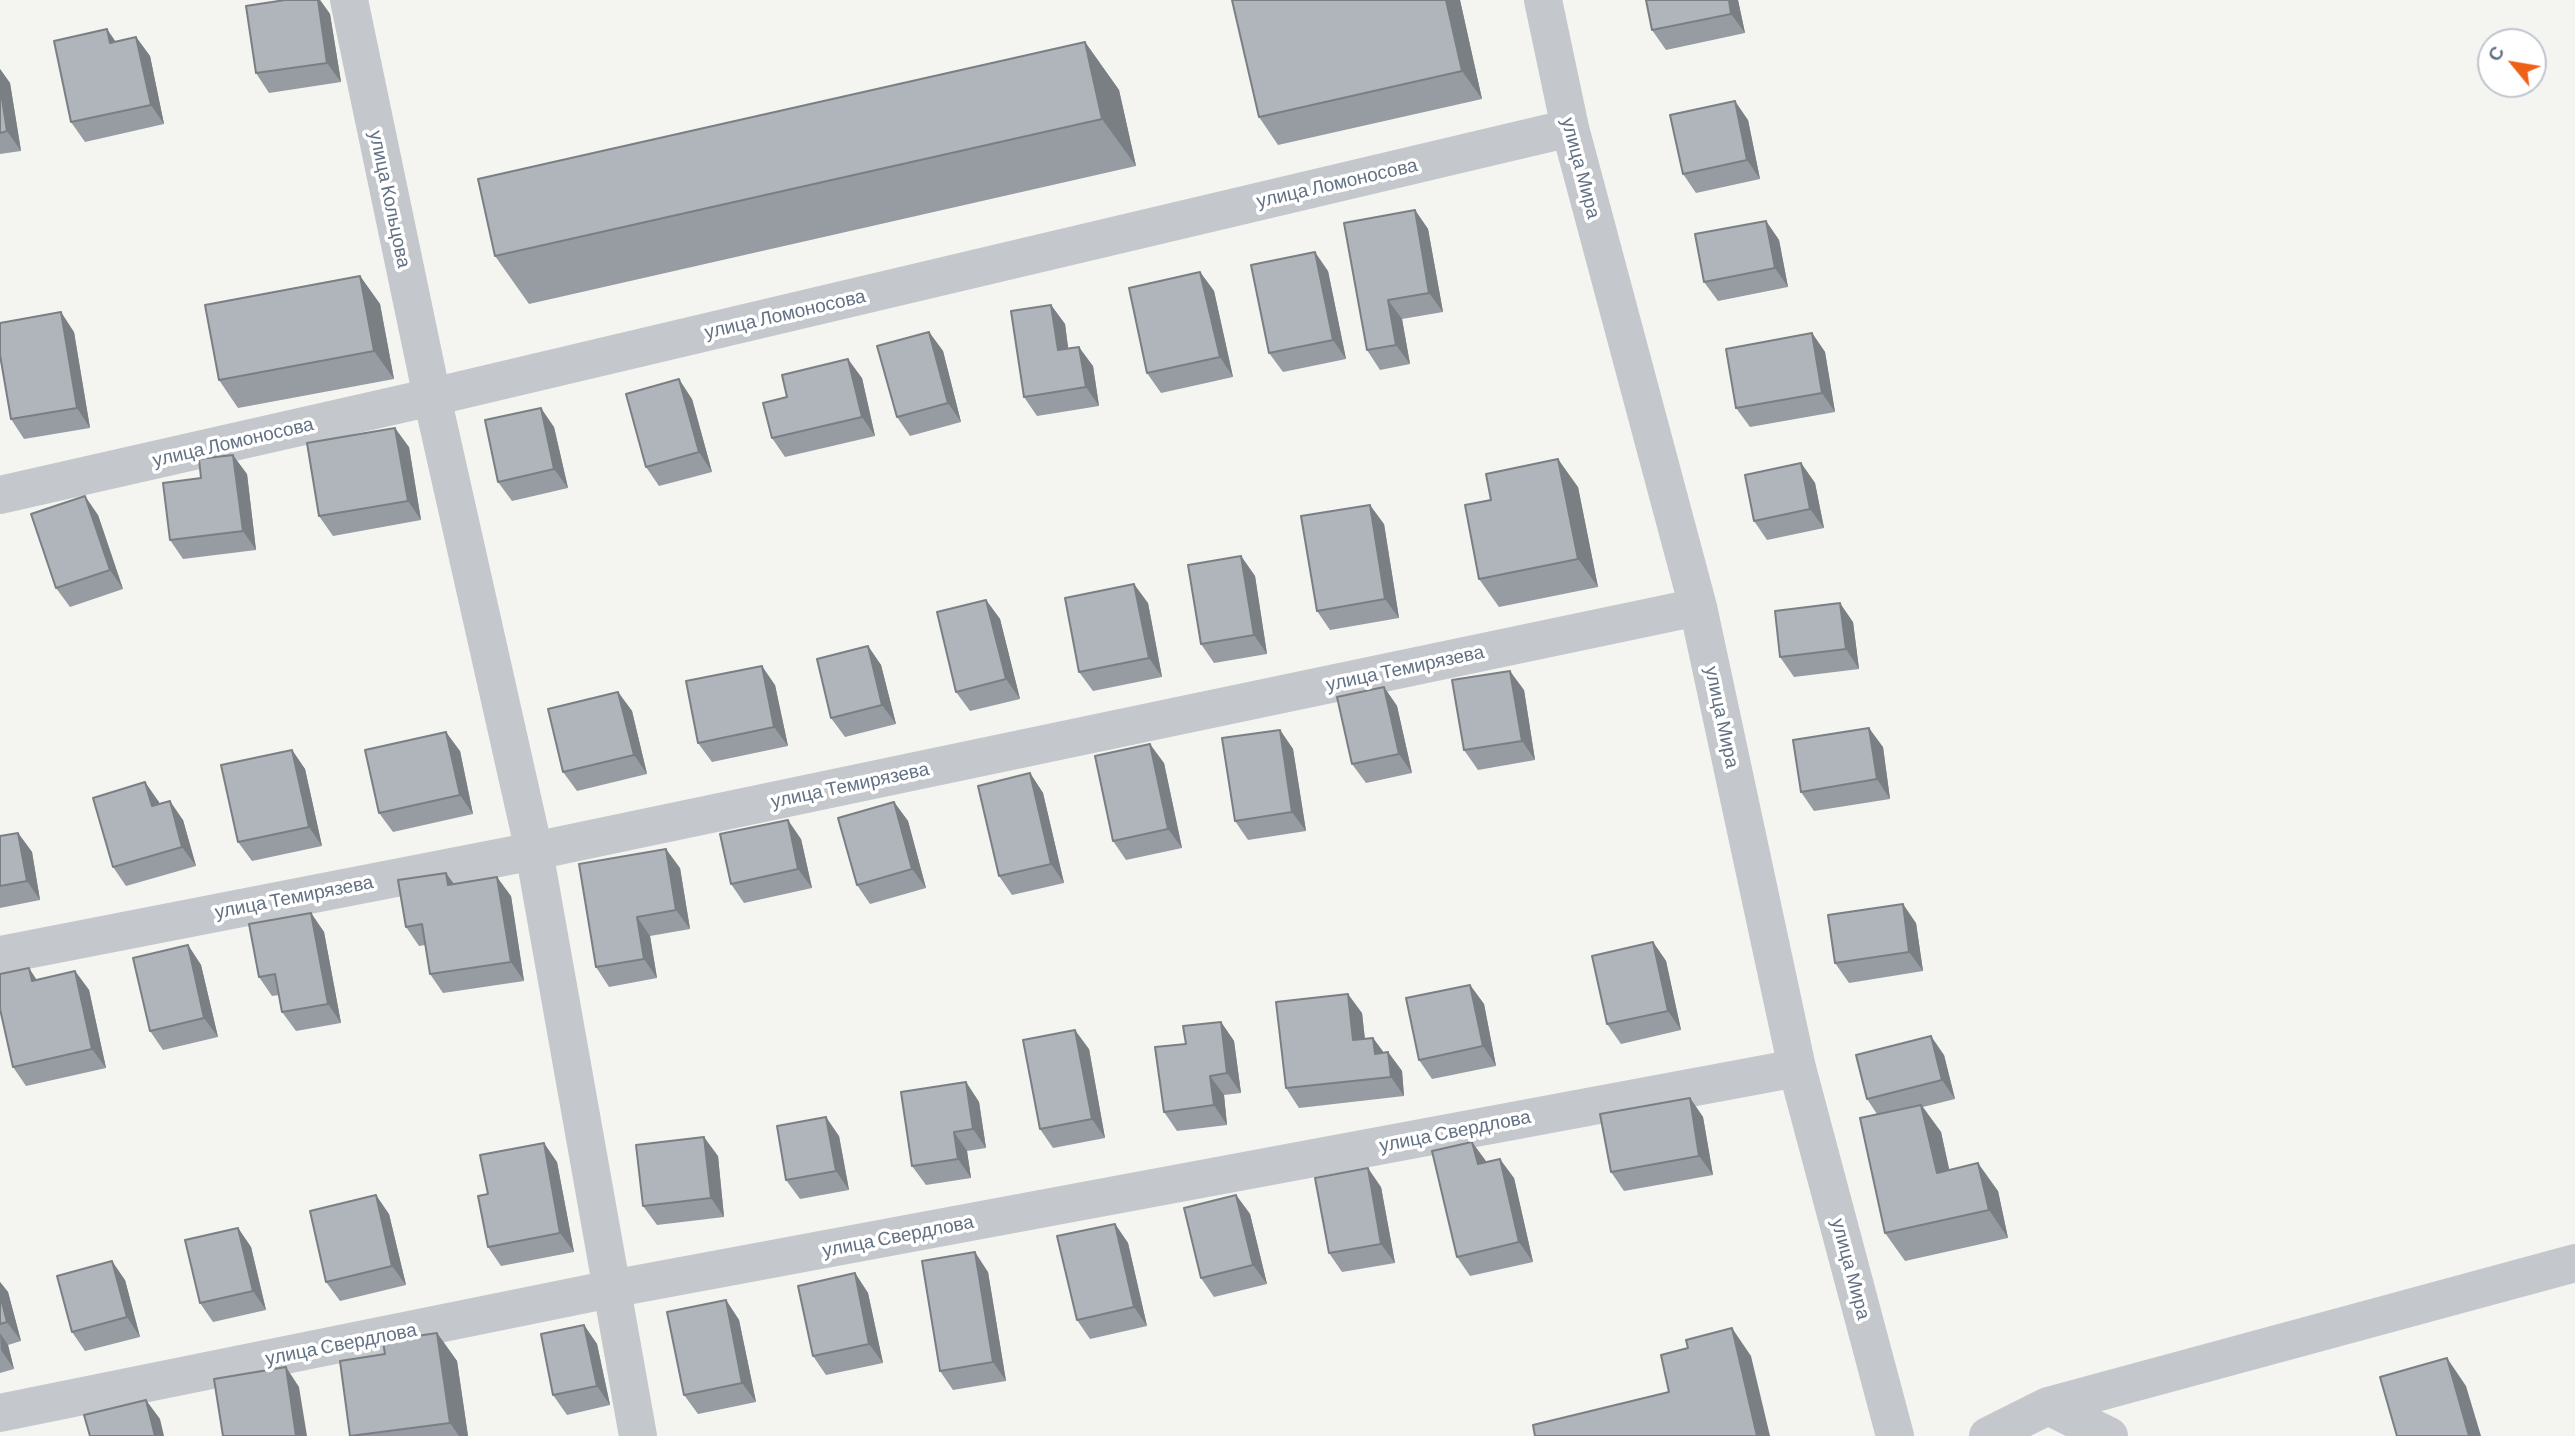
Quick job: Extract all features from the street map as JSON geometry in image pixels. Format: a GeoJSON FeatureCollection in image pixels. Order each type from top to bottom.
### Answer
{"type":"FeatureCollection","features":[{"type":"Feature","properties":{"kind":"street","name":"улица Кольцова"},"geometry":{"type":"LineString","coordinates":[[349,0],[432,397],[534,851],[638,1436]]}},
{"type":"Feature","properties":{"kind":"street","name":"улица Мира"},"geometry":{"type":"LineString","coordinates":[[1543,0],[1570,128],[1698,607],[1797,1068],[1895,1436]]}},
{"type":"Feature","properties":{"kind":"street","name":"улица Ломоносова"},"geometry":{"type":"LineString","coordinates":[[0,495],[432,397],[1570,128]]}},
{"type":"Feature","properties":{"kind":"street","name":"улица Темирязева"},"geometry":{"type":"LineString","coordinates":[[0,955],[534,851],[1698,607]]}},
{"type":"Feature","properties":{"kind":"street","name":"улица Свердлова"},"geometry":{"type":"LineString","coordinates":[[0,1413],[611,1289],[1797,1068]]}},
{"type":"Feature","properties":{"kind":"street"},"geometry":{"type":"LineString","coordinates":[[1988,1436],[2048,1406],[2575,1264]]}},
{"type":"Feature","properties":{"kind":"street"},"geometry":{"type":"LineString","coordinates":[[2048,1406],[2109,1436]]}},
{"type":"Feature","properties":{"kind":"building"},"geometry":{"type":"Polygon","coordinates":[[[285,0],[318,0],[327,63],[256,73],[246,6],[285,0]]]}},
{"type":"Feature","properties":{"kind":"building"},"geometry":{"type":"Polygon","coordinates":[[[1232,0],[1446,0],[1462,71],[1259,117],[1232,0]]]}},
{"type":"Feature","properties":{"kind":"building"},"geometry":{"type":"Polygon","coordinates":[[[1646,0],[1729,0],[1731,14],[1652,30],[1646,0]]]}},
{"type":"Feature","properties":{"kind":"building"},"geometry":{"type":"Polygon","coordinates":[[[107,29],[110,43],[136,37],[151,105],[71,122],[54,41],[107,29]]]}},
{"type":"Feature","properties":{"kind":"building"},"geometry":{"type":"Polygon","coordinates":[[[1085,42],[1102,119],[495,256],[478,179],[1085,42]]]}},
{"type":"Feature","properties":{"kind":"building"},"geometry":{"type":"Polygon","coordinates":[[[0,86],[7,131],[0,133],[0,86]]]}},
{"type":"Feature","properties":{"kind":"building"},"geometry":{"type":"Polygon","coordinates":[[[1735,101],[1747,160],[1683,174],[1670,115],[1735,101]]]}},
{"type":"Feature","properties":{"kind":"building"},"geometry":{"type":"Polygon","coordinates":[[[1415,210],[1429,293],[1388,300],[1396,345],[1367,350],[1344,223],[1415,210]]]}},
{"type":"Feature","properties":{"kind":"building"},"geometry":{"type":"Polygon","coordinates":[[[1766,221],[1775,268],[1704,282],[1695,234],[1766,221]]]}},
{"type":"Feature","properties":{"kind":"building"},"geometry":{"type":"Polygon","coordinates":[[[1315,252],[1333,340],[1269,353],[1251,265],[1315,252]]]}},
{"type":"Feature","properties":{"kind":"building"},"geometry":{"type":"Polygon","coordinates":[[[1200,272],[1220,357],[1147,373],[1129,288],[1200,272]]]}},
{"type":"Feature","properties":{"kind":"building"},"geometry":{"type":"Polygon","coordinates":[[[360,276],[374,351],[219,380],[205,305],[360,276]]]}},
{"type":"Feature","properties":{"kind":"building"},"geometry":{"type":"Polygon","coordinates":[[[1051,305],[1058,350],[1079,347],[1086,387],[1024,397],[1011,311],[1051,305]]]}},
{"type":"Feature","properties":{"kind":"building"},"geometry":{"type":"Polygon","coordinates":[[[61,312],[77,408],[11,419],[0,355],[0,323],[61,312]]]}},
{"type":"Feature","properties":{"kind":"building"},"geometry":{"type":"Polygon","coordinates":[[[929,332],[948,403],[897,417],[877,346],[929,332]]]}},
{"type":"Feature","properties":{"kind":"building"},"geometry":{"type":"Polygon","coordinates":[[[1812,333],[1822,393],[1736,408],[1726,349],[1812,333]]]}},
{"type":"Feature","properties":{"kind":"building"},"geometry":{"type":"Polygon","coordinates":[[[848,359],[862,417],[772,438],[763,403],[787,397],[782,375],[848,359]]]}},
{"type":"Feature","properties":{"kind":"building"},"geometry":{"type":"Polygon","coordinates":[[[679,379],[699,452],[646,467],[626,394],[679,379]]]}},
{"type":"Feature","properties":{"kind":"building"},"geometry":{"type":"Polygon","coordinates":[[[541,408],[554,469],[498,482],[485,420],[541,408]]]}},
{"type":"Feature","properties":{"kind":"building"},"geometry":{"type":"Polygon","coordinates":[[[395,428],[408,501],[319,516],[307,443],[395,428]]]}},
{"type":"Feature","properties":{"kind":"building"},"geometry":{"type":"Polygon","coordinates":[[[233,455],[243,531],[170,540],[163,483],[201,478],[199,459],[233,455]]]}},
{"type":"Feature","properties":{"kind":"building"},"geometry":{"type":"Polygon","coordinates":[[[1558,459],[1578,559],[1479,579],[1465,505],[1491,500],[1486,474],[1558,459]]]}},
{"type":"Feature","properties":{"kind":"building"},"geometry":{"type":"Polygon","coordinates":[[[1801,463],[1810,509],[1754,521],[1745,475],[1801,463]]]}},
{"type":"Feature","properties":{"kind":"building"},"geometry":{"type":"Polygon","coordinates":[[[85,496],[110,570],[56,588],[31,514],[85,496]]]}},
{"type":"Feature","properties":{"kind":"building"},"geometry":{"type":"Polygon","coordinates":[[[1370,505],[1385,599],[1317,611],[1301,516],[1370,505]]]}},
{"type":"Feature","properties":{"kind":"building"},"geometry":{"type":"Polygon","coordinates":[[[1241,556],[1254,635],[1201,644],[1188,565],[1241,556]]]}},
{"type":"Feature","properties":{"kind":"building"},"geometry":{"type":"Polygon","coordinates":[[[1134,584],[1149,658],[1079,672],[1065,598],[1134,584]]]}},
{"type":"Feature","properties":{"kind":"building"},"geometry":{"type":"Polygon","coordinates":[[[986,600],[1006,679],[956,692],[937,612],[986,600]]]}},
{"type":"Feature","properties":{"kind":"building"},"geometry":{"type":"Polygon","coordinates":[[[1840,603],[1846,649],[1780,657],[1775,611],[1840,603]]]}},
{"type":"Feature","properties":{"kind":"building"},"geometry":{"type":"Polygon","coordinates":[[[868,646],[882,705],[831,718],[817,659],[868,646]]]}},
{"type":"Feature","properties":{"kind":"building"},"geometry":{"type":"Polygon","coordinates":[[[762,666],[774,727],[698,743],[686,681],[762,666]]]}},
{"type":"Feature","properties":{"kind":"building"},"geometry":{"type":"Polygon","coordinates":[[[1510,671],[1522,741],[1464,750],[1452,680],[1510,671]]]}},
{"type":"Feature","properties":{"kind":"building"},"geometry":{"type":"Polygon","coordinates":[[[1384,687],[1399,754],[1352,764],[1337,697],[1384,687]]]}},
{"type":"Feature","properties":{"kind":"building"},"geometry":{"type":"Polygon","coordinates":[[[618,692],[634,755],[563,772],[548,709],[618,692]]]}},
{"type":"Feature","properties":{"kind":"building"},"geometry":{"type":"Polygon","coordinates":[[[1869,728],[1877,779],[1801,792],[1793,740],[1869,728]]]}},
{"type":"Feature","properties":{"kind":"building"},"geometry":{"type":"Polygon","coordinates":[[[1280,730],[1292,812],[1235,821],[1222,738],[1280,730]]]}},
{"type":"Feature","properties":{"kind":"building"},"geometry":{"type":"Polygon","coordinates":[[[446,732],[460,795],[379,813],[365,750],[446,732]]]}},
{"type":"Feature","properties":{"kind":"building"},"geometry":{"type":"Polygon","coordinates":[[[1150,744],[1168,829],[1113,841],[1095,756],[1150,744]]]}},
{"type":"Feature","properties":{"kind":"building"},"geometry":{"type":"Polygon","coordinates":[[[292,750],[309,827],[238,842],[221,765],[292,750]]]}},
{"type":"Feature","properties":{"kind":"building"},"geometry":{"type":"Polygon","coordinates":[[[1030,773],[1051,864],[999,876],[978,786],[1030,773]]]}},
{"type":"Feature","properties":{"kind":"building"},"geometry":{"type":"Polygon","coordinates":[[[145,782],[152,806],[170,801],[182,847],[113,867],[93,798],[145,782]]]}},
{"type":"Feature","properties":{"kind":"building"},"geometry":{"type":"Polygon","coordinates":[[[894,802],[912,869],[857,885],[838,818],[894,802]]]}},
{"type":"Feature","properties":{"kind":"building"},"geometry":{"type":"Polygon","coordinates":[[[788,820],[798,869],[731,884],[720,834],[788,820]]]}},
{"type":"Feature","properties":{"kind":"building"},"geometry":{"type":"Polygon","coordinates":[[[18,833],[27,881],[0,886],[0,836],[18,833]]]}},
{"type":"Feature","properties":{"kind":"building"},"geometry":{"type":"Polygon","coordinates":[[[666,849],[676,910],[637,917],[644,959],[596,967],[579,864],[666,849]]]}},
{"type":"Feature","properties":{"kind":"building"},"geometry":{"type":"Polygon","coordinates":[[[446,873],[448,885],[497,877],[511,962],[430,974],[422,924],[406,927],[398,880],[446,873]]]}},
{"type":"Feature","properties":{"kind":"building"},"geometry":{"type":"Polygon","coordinates":[[[1903,904],[1909,952],[1835,963],[1828,915],[1903,904]]]}},
{"type":"Feature","properties":{"kind":"building"},"geometry":{"type":"Polygon","coordinates":[[[311,913],[328,1004],[282,1012],[275,974],[259,977],[249,924],[311,913]]]}},
{"type":"Feature","properties":{"kind":"building"},"geometry":{"type":"Polygon","coordinates":[[[1653,942],[1668,1011],[1607,1024],[1592,956],[1653,942]]]}},
{"type":"Feature","properties":{"kind":"building"},"geometry":{"type":"Polygon","coordinates":[[[188,945],[204,1018],[150,1031],[133,958],[188,945]]]}},
{"type":"Feature","properties":{"kind":"building"},"geometry":{"type":"Polygon","coordinates":[[[29,968],[32,981],[75,971],[92,1049],[13,1067],[0,1009],[0,974],[29,968]]]}},
{"type":"Feature","properties":{"kind":"building"},"geometry":{"type":"Polygon","coordinates":[[[1470,985],[1483,1046],[1419,1060],[1406,998],[1470,985]]]}},
{"type":"Feature","properties":{"kind":"building"},"geometry":{"type":"Polygon","coordinates":[[[1348,994],[1353,1040],[1373,1038],[1375,1054],[1388,1052],[1391,1077],[1286,1088],[1276,1002],[1348,994]]]}},
{"type":"Feature","properties":{"kind":"building"},"geometry":{"type":"Polygon","coordinates":[[[1221,1022],[1227,1073],[1210,1076],[1214,1105],[1164,1112],[1155,1047],[1186,1044],[1183,1026],[1221,1022]]]}},
{"type":"Feature","properties":{"kind":"building"},"geometry":{"type":"Polygon","coordinates":[[[1075,1030],[1092,1119],[1040,1129],[1023,1040],[1075,1030]]]}},
{"type":"Feature","properties":{"kind":"building"},"geometry":{"type":"Polygon","coordinates":[[[1931,1036],[1942,1080],[1867,1099],[1856,1055],[1931,1036]]]}},
{"type":"Feature","properties":{"kind":"building"},"geometry":{"type":"Polygon","coordinates":[[[966,1082],[973,1129],[954,1132],[958,1159],[912,1166],[901,1092],[966,1082]]]}},
{"type":"Feature","properties":{"kind":"building"},"geometry":{"type":"Polygon","coordinates":[[[1690,1098],[1699,1156],[1611,1172],[1600,1114],[1690,1098]]]}},
{"type":"Feature","properties":{"kind":"building"},"geometry":{"type":"Polygon","coordinates":[[[1921,1105],[1937,1173],[1978,1163],[1989,1210],[1885,1233],[1860,1118],[1921,1105]]]}},
{"type":"Feature","properties":{"kind":"building"},"geometry":{"type":"Polygon","coordinates":[[[826,1117],[836,1171],[786,1180],[777,1126],[826,1117]]]}},
{"type":"Feature","properties":{"kind":"building"},"geometry":{"type":"Polygon","coordinates":[[[704,1137],[711,1198],[643,1206],[636,1145],[704,1137]]]}},
{"type":"Feature","properties":{"kind":"building"},"geometry":{"type":"Polygon","coordinates":[[[1472,1142],[1478,1164],[1500,1159],[1519,1242],[1457,1257],[1432,1151],[1472,1142]]]}},
{"type":"Feature","properties":{"kind":"building"},"geometry":{"type":"Polygon","coordinates":[[[544,1143],[560,1233],[488,1247],[478,1196],[488,1194],[480,1155],[544,1143]]]}},
{"type":"Feature","properties":{"kind":"building"},"geometry":{"type":"Polygon","coordinates":[[[1368,1168],[1381,1244],[1329,1253],[1315,1178],[1368,1168]]]}},
{"type":"Feature","properties":{"kind":"building"},"geometry":{"type":"Polygon","coordinates":[[[376,1195],[392,1266],[326,1282],[310,1211],[376,1195]]]}},
{"type":"Feature","properties":{"kind":"building"},"geometry":{"type":"Polygon","coordinates":[[[1236,1195],[1253,1265],[1201,1278],[1184,1208],[1236,1195]]]}},
{"type":"Feature","properties":{"kind":"building"},"geometry":{"type":"Polygon","coordinates":[[[1115,1224],[1134,1307],[1077,1320],[1057,1236],[1115,1224]]]}},
{"type":"Feature","properties":{"kind":"building"},"geometry":{"type":"Polygon","coordinates":[[[238,1228],[253,1291],[200,1303],[185,1240],[238,1228]]]}},
{"type":"Feature","properties":{"kind":"building"},"geometry":{"type":"Polygon","coordinates":[[[975,1252],[993,1362],[940,1371],[922,1261],[975,1252]]]}},
{"type":"Feature","properties":{"kind":"building"},"geometry":{"type":"Polygon","coordinates":[[[112,1261],[127,1317],[72,1332],[57,1276],[112,1261]]]}},
{"type":"Feature","properties":{"kind":"building"},"geometry":{"type":"Polygon","coordinates":[[[855,1273],[869,1344],[813,1356],[798,1286],[855,1273]]]}},
{"type":"Feature","properties":{"kind":"building"},"geometry":{"type":"Polygon","coordinates":[[[0,1295],[7,1322],[0,1324],[0,1295]]]}},
{"type":"Feature","properties":{"kind":"building"},"geometry":{"type":"Polygon","coordinates":[[[726,1300],[742,1383],[684,1395],[667,1312],[726,1300]]]}},
{"type":"Feature","properties":{"kind":"building"},"geometry":{"type":"Polygon","coordinates":[[[584,1325],[597,1386],[553,1395],[541,1334],[584,1325]]]}},
{"type":"Feature","properties":{"kind":"building"},"geometry":{"type":"Polygon","coordinates":[[[1732,1328],[1757,1436],[1535,1436],[1533,1425],[1669,1392],[1661,1355],[1688,1348],[1686,1340],[1732,1328]]]}},
{"type":"Feature","properties":{"kind":"building"},"geometry":{"type":"Polygon","coordinates":[[[437,1333],[450,1423],[350,1436],[340,1361],[385,1354],[383,1341],[437,1333]]]}},
{"type":"Feature","properties":{"kind":"building"},"geometry":{"type":"Polygon","coordinates":[[[2447,1358],[2469,1436],[2397,1436],[2380,1377],[2447,1358]]]}},
{"type":"Feature","properties":{"kind":"building"},"geometry":{"type":"Polygon","coordinates":[[[286,1367],[296,1436],[223,1436],[214,1379],[286,1367]]]}},
{"type":"Feature","properties":{"kind":"building"},"geometry":{"type":"Polygon","coordinates":[[[146,1400],[155,1436],[90,1436],[84,1415],[146,1400]]]}}]}
